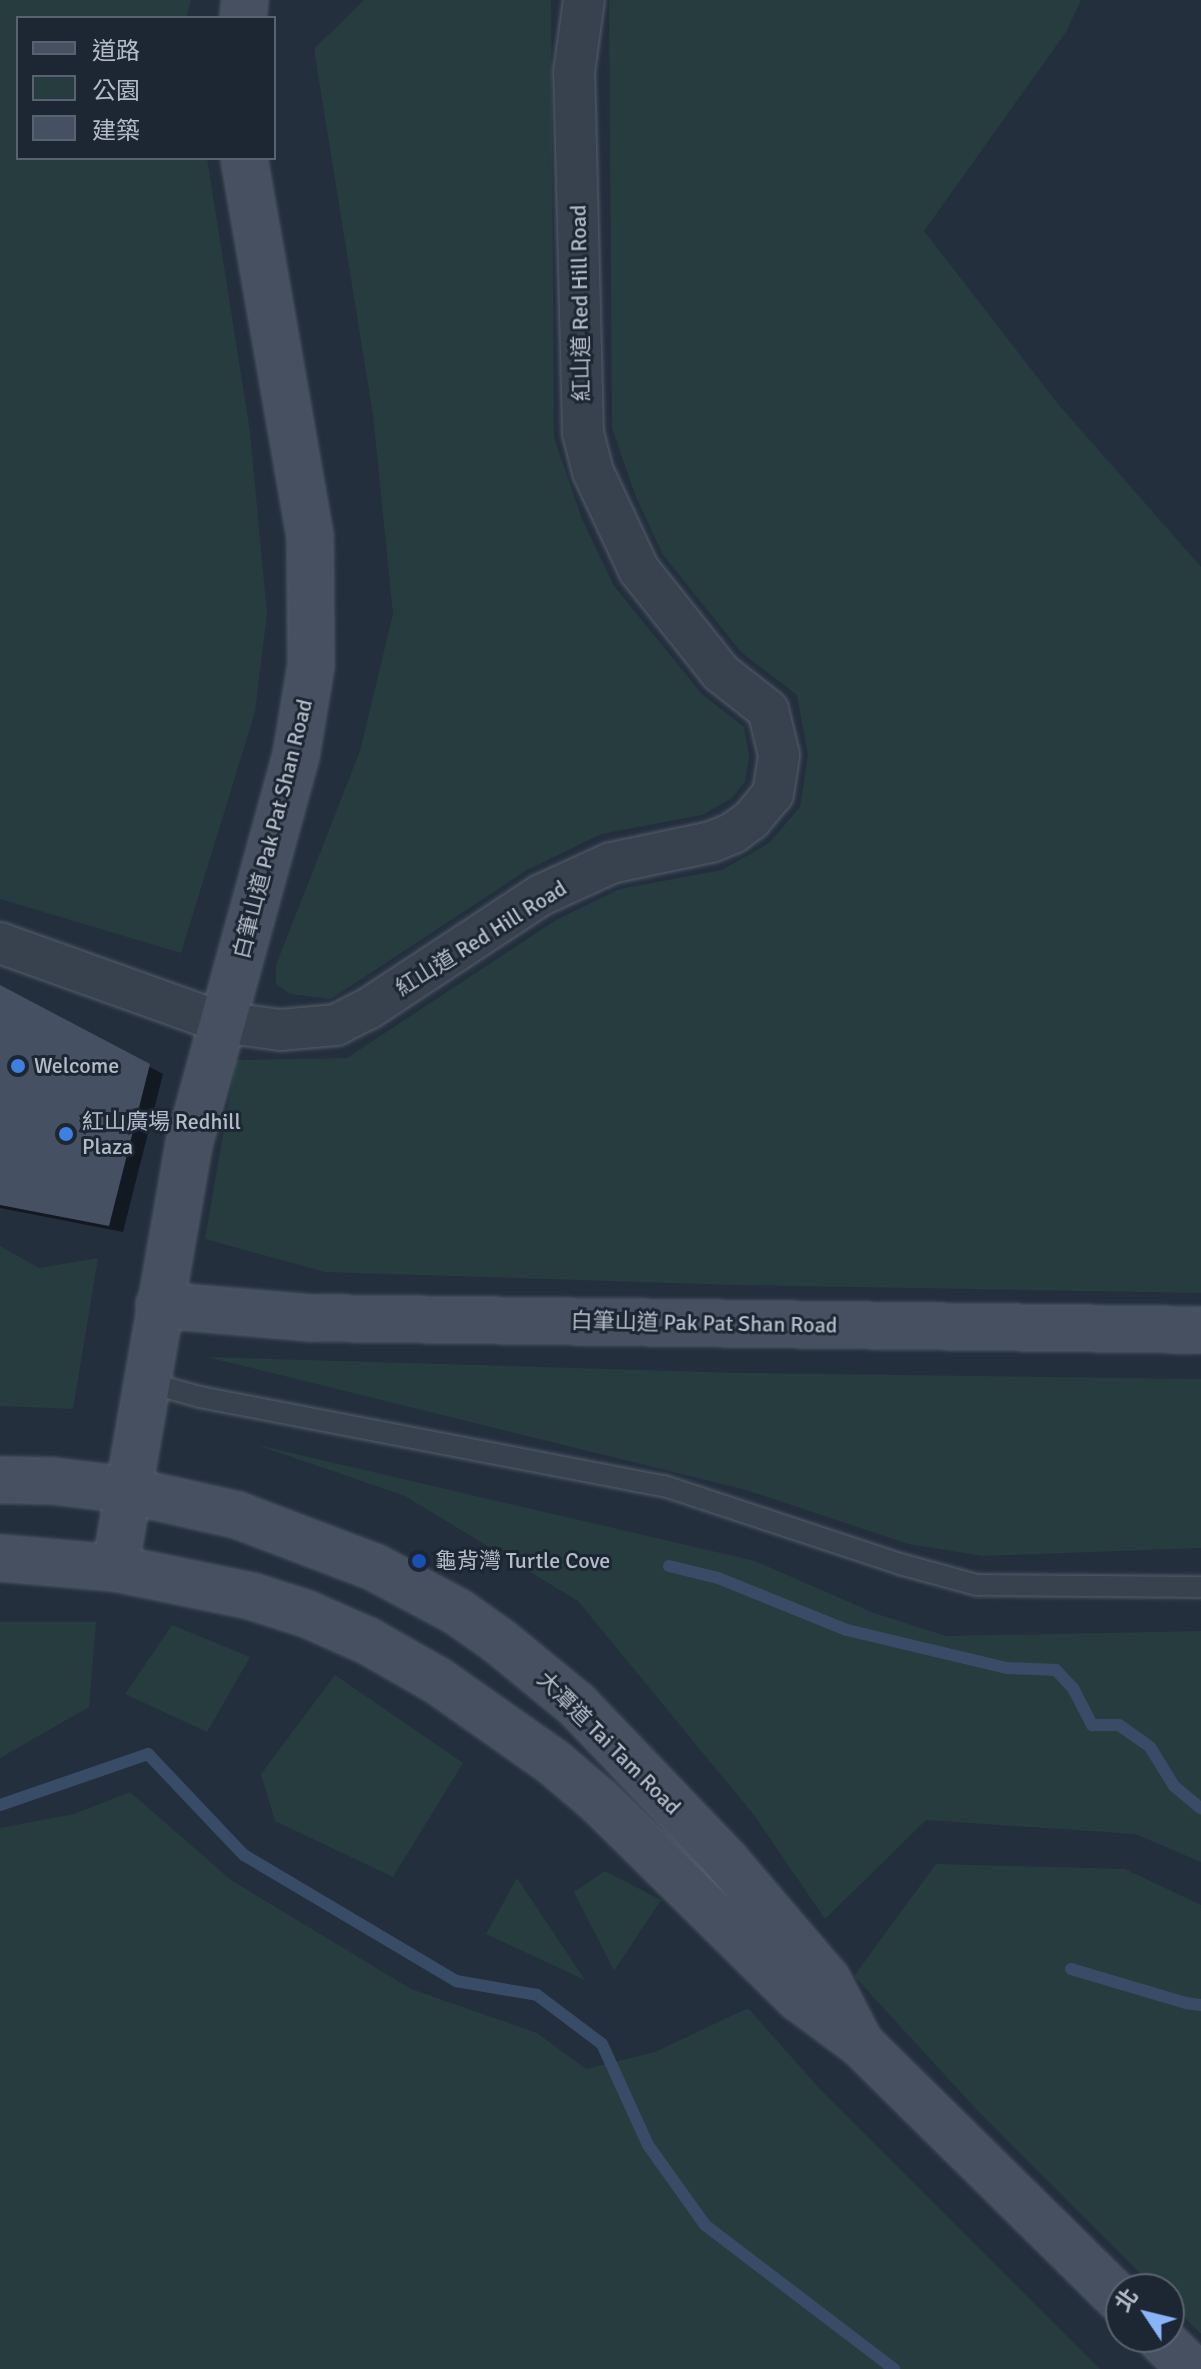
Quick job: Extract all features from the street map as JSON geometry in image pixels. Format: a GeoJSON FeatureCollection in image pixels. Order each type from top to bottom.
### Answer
{"type":"FeatureCollection","features":[{"type":"Feature","properties":{"kind":"street","name":"紅山道 Red Hill Road"},"geometry":{"type":"LineString","coordinates":[[1,946],[221,1022],[280,1030],[336,1025],[368,1009],[541,895],[611,863],[711,842],[733,833],[751,820],[773,794],[779,755],[768,710],[721,673],[639,570],[593,472],[583,433],[574,72],[584,0]]}},
{"type":"Feature","properties":{"kind":"street","name":"白筆山道 Pak Pat Shan Road"},"geometry":{"type":"LineString","coordinates":[[115,1568],[126,1490],[189,1144],[280,818],[307,705],[313,624],[310,536],[244,160]]}},
{"type":"Feature","properties":{"kind":"street","name":"白筆山道 Pak Pat Shan Road"},"geometry":{"type":"LineString","coordinates":[[159,1305],[312,1318],[1201,1330]]}},
{"type":"Feature","properties":{"kind":"street","name":"大潭道 Tai Tam Road"},"geometry":{"type":"LineString","coordinates":[[0,1480],[53,1481],[126,1490],[237,1515],[326,1545],[419,1589],[499,1641],[577,1705],[726,1861],[828,1981],[861,2044]]}},
{"type":"Feature","properties":{"kind":"street","name":"大潭道 Tai Tam Road"},"geometry":{"type":"LineString","coordinates":[[0,1558],[115,1568],[185,1580],[307,1614],[368,1641],[438,1681],[531,1745],[599,1801],[799,1998],[861,2044],[1105,2284]]}},
{"type":"Feature","properties":{"kind":"street"},"geometry":{"type":"LineString","coordinates":[[1175,2353],[1191,2369]]}},
{"type":"Feature","properties":{"kind":"lane"},"geometry":{"type":"LineString","coordinates":[[146,1382],[200,1397],[664,1486],[900,1564],[977,1585],[1201,1587]]}},
{"type":"Feature","properties":{"kind":"green space"},"geometry":{"type":"Polygon","coordinates":[[[0,0],[191,0],[187,16],[16,16],[16,160],[207,160],[250,432],[267,613],[255,712],[181,953],[0,899],[0,0]]]}},
{"type":"Feature","properties":{"kind":"green space"},"geometry":{"type":"Polygon","coordinates":[[[364,0],[551,0],[554,437],[582,519],[614,586],[702,694],[744,727],[749,756],[745,782],[732,798],[702,815],[601,834],[527,870],[331,999],[290,994],[276,984],[276,965],[360,751],[393,614],[373,415],[314,49],[364,0]]]}},
{"type":"Feature","properties":{"kind":"green space"},"geometry":{"type":"Polygon","coordinates":[[[609,0],[1081,0],[1066,32],[924,231],[1058,404],[1201,567],[1201,1293],[736,1285],[325,1272],[205,1239],[236,1060],[347,1058],[556,920],[619,889],[722,870],[769,843],[800,807],[808,755],[797,695],[741,652],[663,555],[636,497],[612,428],[609,0]]]}},
{"type":"Feature","properties":{"kind":"green space"},"geometry":{"type":"Polygon","coordinates":[[[0,1246],[39,1268],[98,1258],[73,1409],[0,1406],[0,1246]]]}},
{"type":"Feature","properties":{"kind":"green space"},"geometry":{"type":"Polygon","coordinates":[[[207,1357],[742,1373],[1201,1379],[1201,1548],[982,1556],[909,1544],[750,1491],[207,1357]]]}},
{"type":"Feature","properties":{"kind":"green space"},"geometry":{"type":"Polygon","coordinates":[[[257,1445],[755,1561],[874,1613],[946,1636],[1201,1631],[1201,1862],[1135,1834],[926,1820],[825,1919],[754,1815],[578,1601],[405,1496],[257,1445]]]}},
{"type":"Feature","properties":{"kind":"green space"},"geometry":{"type":"Polygon","coordinates":[[[0,1622],[96,1622],[89,1707],[0,1758],[0,1622]]]}},
{"type":"Feature","properties":{"kind":"green space"},"geometry":{"type":"Polygon","coordinates":[[[172,1625],[250,1657],[207,1732],[125,1694],[172,1625]]]}},
{"type":"Feature","properties":{"kind":"green space"},"geometry":{"type":"Polygon","coordinates":[[[335,1675],[463,1763],[393,1877],[275,1821],[261,1774],[335,1675]]]}},
{"type":"Feature","properties":{"kind":"green space"},"geometry":{"type":"Polygon","coordinates":[[[130,1792],[231,1880],[411,1989],[537,2033],[586,2069],[655,2052],[748,2008],[818,2087],[1100,2369],[0,2369],[0,1828],[74,1814],[130,1792]]]}},
{"type":"Feature","properties":{"kind":"green space"},"geometry":{"type":"Polygon","coordinates":[[[936,1864],[1125,1869],[1201,1905],[1201,2334],[1185,2318],[1185,2273],[1140,2273],[978,2111],[854,1976],[936,1864]]]}},
{"type":"Feature","properties":{"kind":"green space"},"geometry":{"type":"Polygon","coordinates":[[[605,1871],[661,1900],[614,1971],[574,1892],[605,1871]]]}},
{"type":"Feature","properties":{"kind":"green space"},"geometry":{"type":"Polygon","coordinates":[[[517,1878],[585,1980],[486,1934],[517,1878]]]}},
{"type":"Feature","properties":{"kind":"building","name":"紅山廣場 Redhill Plaza"},"geometry":{"type":"Polygon","coordinates":[[[0,985],[150,1064],[109,1226],[0,1205],[0,985]]]}},
{"type":"Feature","properties":{"kind":"waterway"},"geometry":{"type":"LineString","coordinates":[[669,1566],[718,1578],[847,1630],[1007,1668],[1056,1670],[1073,1688],[1092,1725],[1119,1725],[1150,1747],[1174,1786],[1201,1809]]}},
{"type":"Feature","properties":{"kind":"waterway"},"geometry":{"type":"LineString","coordinates":[[0,1805],[148,1754],[244,1855],[456,1981],[537,1995],[602,2044],[648,2145],[705,2225],[894,2369]]}},
{"type":"Feature","properties":{"kind":"waterway"},"geometry":{"type":"LineString","coordinates":[[1071,1969],[1201,2005]]}},
{"type":"Feature","properties":{"kind":"place","name":"Welcome"},"geometry":{"type":"Point","coordinates":[18,1066]}},
{"type":"Feature","properties":{"kind":"place","name":"紅山廣場 Redhill Plaza"},"geometry":{"type":"Point","coordinates":[66,1134]}},
{"type":"Feature","properties":{"kind":"place","name":"龜背灣 Turtle Cove"},"geometry":{"type":"Point","coordinates":[419,1561]}}]}
